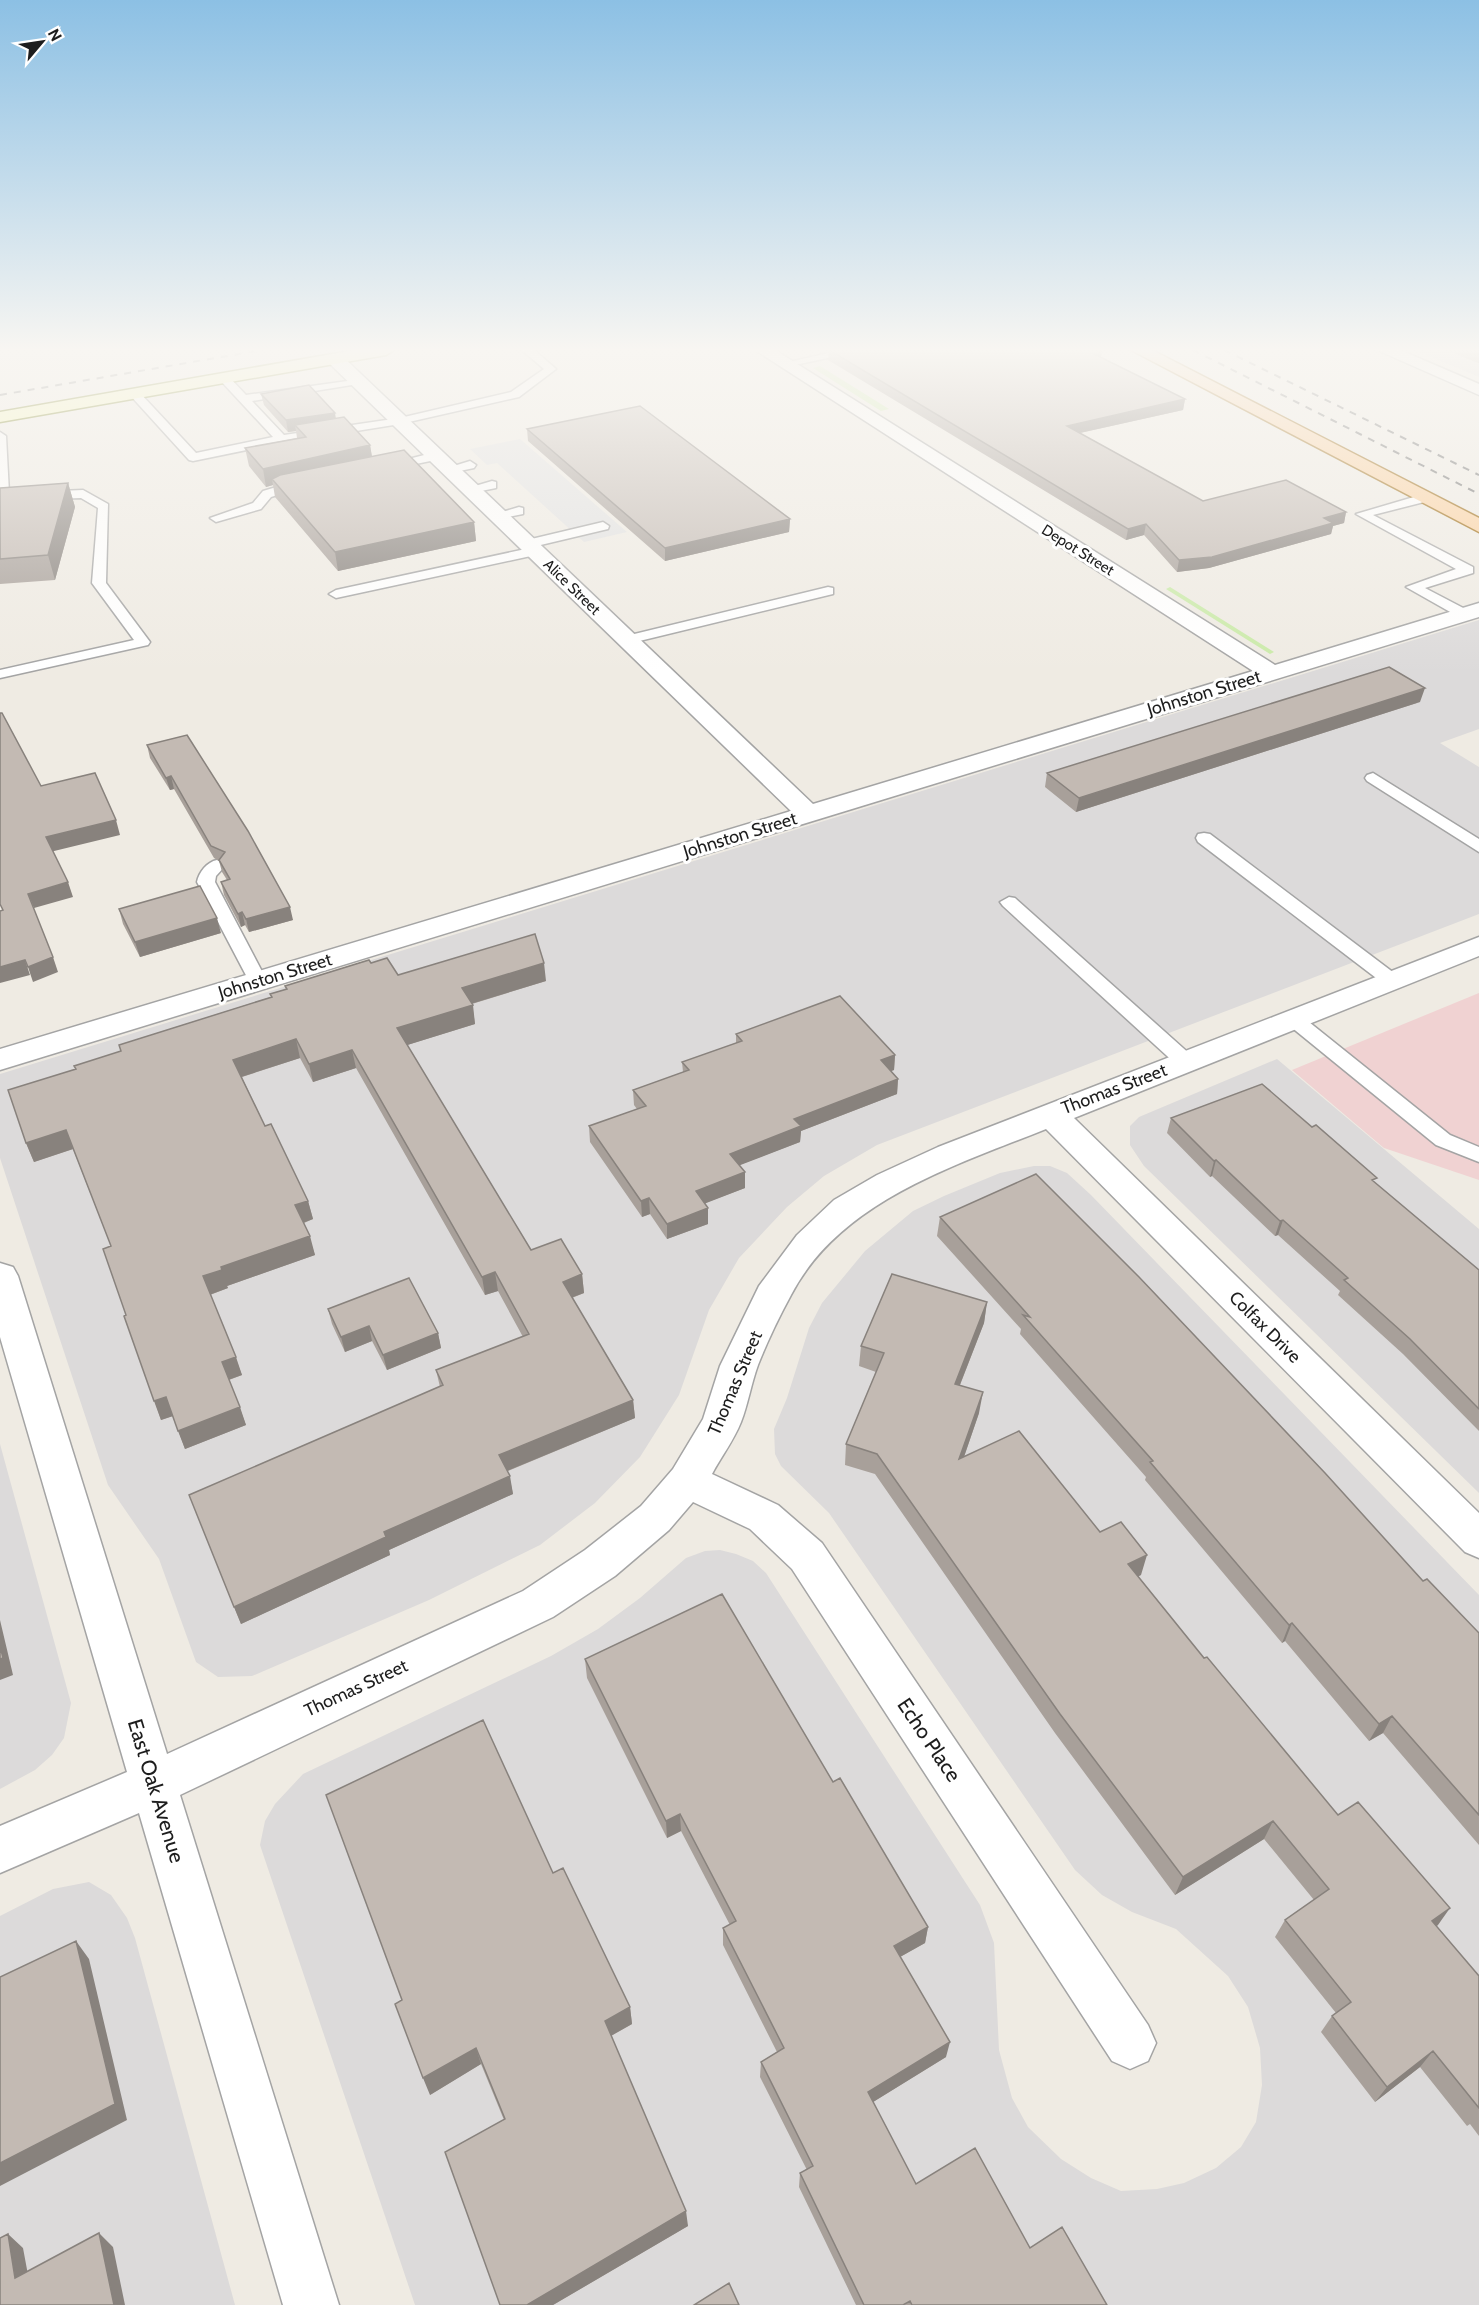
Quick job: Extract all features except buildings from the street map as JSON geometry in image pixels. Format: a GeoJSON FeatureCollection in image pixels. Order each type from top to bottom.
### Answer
{"type":"FeatureCollection","features":[{"type":"Feature","properties":{"kind":"main road"},"geometry":{"type":"LineString","coordinates":[[1346,458],[1479,526]]}},
{"type":"Feature","properties":{"kind":"street","name":"Alice Street"},"geometry":{"type":"LineString","coordinates":[[445,458],[482,487],[498,515],[809,814]]}},
{"type":"Feature","properties":{"kind":"street","name":"Depot Street"},"geometry":{"type":"LineString","coordinates":[[932,458],[1272,673]]}},
{"type":"Feature","properties":{"kind":"street","name":"Johnston Street"},"geometry":{"type":"LineString","coordinates":[[0,1060],[1472,612]]}},
{"type":"Feature","properties":{"kind":"street","name":"Thomas Street"},"geometry":{"type":"LineString","coordinates":[[0,1850],[153,1784],[538,1604],[600,1563],[656,1518],[687,1481],[721,1423],[739,1366],[777,1286],[809,1244],[846,1209],[889,1183],[1050,1114],[1479,946]]}},
{"type":"Feature","properties":{"kind":"street","name":"Colfax Drive"},"geometry":{"type":"LineString","coordinates":[[1050,1114],[1479,1540]]}},
{"type":"Feature","properties":{"kind":"street","name":"East Oak Avenue"},"geometry":{"type":"LineString","coordinates":[[0,1276],[311,2305]]}},
{"type":"Feature","properties":{"kind":"street","name":"Echo Place"},"geometry":{"type":"LineString","coordinates":[[687,1481],[764,1517],[807,1556],[1130,2043]]}},
{"type":"Feature","properties":{"kind":"lane"},"geometry":{"type":"LineString","coordinates":[[0,458],[1,496],[83,495],[104,507],[99,583],[142,642],[0,674]]}},
{"type":"Feature","properties":{"kind":"lane"},"geometry":{"type":"LineString","coordinates":[[369,470],[452,463]]}},
{"type":"Feature","properties":{"kind":"lane"},"geometry":{"type":"LineString","coordinates":[[216,518],[257,506],[267,494],[279,488],[313,481]]}},
{"type":"Feature","properties":{"kind":"lane"},"geometry":{"type":"LineString","coordinates":[[1424,498],[1362,514],[1468,570],[1413,587],[1472,612]]}},
{"type":"Feature","properties":{"kind":"lane"},"geometry":{"type":"LineString","coordinates":[[498,515],[519,511]]}},
{"type":"Feature","properties":{"kind":"lane"},"geometry":{"type":"LineString","coordinates":[[336,594],[531,547],[603,526]]}},
{"type":"Feature","properties":{"kind":"lane"},"geometry":{"type":"LineString","coordinates":[[627,640],[828,591]]}},
{"type":"Feature","properties":{"kind":"lane"},"geometry":{"type":"LineString","coordinates":[[1373,778],[1479,847]]}},
{"type":"Feature","properties":{"kind":"lane"},"geometry":{"type":"LineString","coordinates":[[1204,838],[1391,980]]}},
{"type":"Feature","properties":{"kind":"lane"},"geometry":{"type":"LineString","coordinates":[[217,864],[207,875],[206,882],[258,981]]}},
{"type":"Feature","properties":{"kind":"lane"},"geometry":{"type":"LineString","coordinates":[[1009,902],[1185,1061]]}},
{"type":"Feature","properties":{"kind":"lane"},"geometry":{"type":"LineString","coordinates":[[1292,1018],[1443,1140],[1479,1155]]}},
{"type":"Feature","properties":{"kind":"shaded area"},"geometry":{"type":"Polygon","coordinates":[[[479,458],[541,458],[627,532],[584,542],[497,463],[487,465],[479,458]]]}},
{"type":"Feature","properties":{"kind":"shaded area"},"geometry":{"type":"Polygon","coordinates":[[[1479,620],[1479,729],[1440,743],[1479,767],[1479,914],[877,1145],[824,1176],[787,1207],[739,1258],[709,1310],[679,1395],[640,1457],[595,1503],[540,1545],[429,1600],[252,1676],[218,1677],[196,1662],[159,1559],[108,1485],[0,1158],[0,1074],[1479,620]]]}},
{"type":"Feature","properties":{"kind":"shaded area"},"geometry":{"type":"Polygon","coordinates":[[[1479,993],[1479,1180],[1384,1148],[1292,1070],[1479,993]]]}},
{"type":"Feature","properties":{"kind":"shaded area"},"geometry":{"type":"Polygon","coordinates":[[[1277,1059],[1479,1229],[1479,1493],[1144,1166],[1130,1145],[1130,1126],[1139,1117],[1277,1059]]]}},
{"type":"Feature","properties":{"kind":"shaded area"},"geometry":{"type":"Polygon","coordinates":[[[1034,1166],[1050,1166],[1067,1173],[1091,1195],[1479,1595],[1479,2305],[415,2305],[260,1845],[265,1821],[275,1804],[303,1774],[551,1656],[598,1629],[640,1598],[686,1558],[705,1551],[720,1550],[736,1554],[753,1561],[766,1573],[980,1905],[994,1943],[999,2050],[1012,2098],[1028,2127],[1061,2159],[1091,2178],[1121,2191],[1157,2189],[1184,2183],[1216,2168],[1241,2147],[1256,2122],[1262,2085],[1260,2048],[1248,2007],[1228,1976],[1176,1929],[1132,1912],[1102,1895],[1075,1870],[829,1513],[781,1466],[775,1454],[774,1429],[787,1398],[809,1328],[822,1303],[865,1251],[913,1211],[1000,1173],[1034,1166]]]}},
{"type":"Feature","properties":{"kind":"shaded area"},"geometry":{"type":"Polygon","coordinates":[[[0,1444],[71,1703],[64,1738],[52,1755],[35,1770],[0,1789],[0,1444]]]}},
{"type":"Feature","properties":{"kind":"shaded area"},"geometry":{"type":"Polygon","coordinates":[[[89,1882],[111,1895],[127,1918],[135,1938],[235,2305],[0,2305],[0,1916],[53,1889],[89,1882]]]}},
{"type":"Feature","properties":{"kind":"green space"},"geometry":{"type":"Polygon","coordinates":[[[1170,587],[1274,652],[1270,654],[1166,589],[1170,587]]]}},
{"type":"Feature","properties":{"kind":"railway"},"geometry":{"type":"LineString","coordinates":[[1407,458],[1479,494]]}},
{"type":"Feature","properties":{"kind":"railway"},"geometry":{"type":"LineString","coordinates":[[1443,458],[1479,475]]}}]}
